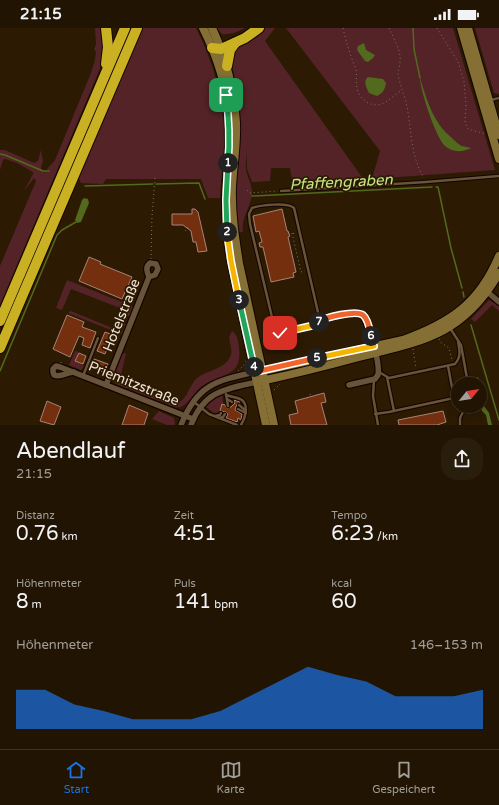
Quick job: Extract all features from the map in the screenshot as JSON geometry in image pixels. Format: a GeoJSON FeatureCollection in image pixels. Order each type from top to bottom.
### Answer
{"type":"FeatureCollection","features":[{"type":"Feature","properties":{"kind":"highway"},"geometry":{"type":"LineString","coordinates":[[103,81],[108,48],[106,28]]}},
{"type":"Feature","properties":{"kind":"highway"},"geometry":{"type":"LineString","coordinates":[[0,321],[125,28]]}},
{"type":"Feature","properties":{"kind":"highway"},"geometry":{"type":"LineString","coordinates":[[0,348],[136,28]]}},
{"type":"Feature","properties":{"kind":"highway"},"geometry":{"type":"LineString","coordinates":[[217,47],[250,28]]}},
{"type":"Feature","properties":{"kind":"highway"},"geometry":{"type":"LineString","coordinates":[[217,47],[235,43],[259,28]]}},
{"type":"Feature","properties":{"kind":"highway"},"geometry":{"type":"LineString","coordinates":[[227,66],[230,50],[235,43]]}},
{"type":"Feature","properties":{"kind":"street"},"geometry":{"type":"LineString","coordinates":[[203,28],[217,47],[227,66],[233,100],[236,122],[232,188],[235,239],[258,350],[259,371]]}},
{"type":"Feature","properties":{"kind":"street"},"geometry":{"type":"LineString","coordinates":[[212,28],[217,47],[229,118],[230,138],[226,200],[228,240],[232,268],[259,371],[266,425]]}},
{"type":"Feature","properties":{"kind":"street"},"geometry":{"type":"LineString","coordinates":[[461,28],[495,134]]}},
{"type":"Feature","properties":{"kind":"street"},"geometry":{"type":"LineString","coordinates":[[468,28],[489,101],[499,159]]}},
{"type":"Feature","properties":{"kind":"street"},"geometry":{"type":"LineString","coordinates":[[192,422],[200,407],[211,396],[226,394],[261,381],[374,350],[426,332],[440,325],[452,317],[484,290],[499,256]]}},
{"type":"Feature","properties":{"kind":"street","name":"Hotelstraße"},"geometry":{"type":"LineString","coordinates":[[106,385],[149,277],[147,269],[150,263],[156,264],[158,269],[155,275],[149,277]]}},
{"type":"Feature","properties":{"kind":"street"},"geometry":{"type":"LineString","coordinates":[[181,425],[193,402],[204,389],[222,380],[280,367],[374,350],[402,347],[428,339],[450,327],[467,315],[484,290],[499,273]]}},
{"type":"Feature","properties":{"kind":"street"},"geometry":{"type":"LineString","coordinates":[[484,290],[499,302]]}},
{"type":"Feature","properties":{"kind":"street"},"geometry":{"type":"LineString","coordinates":[[322,320],[354,313],[361,314],[366,319],[379,372],[374,379],[349,385]]}},
{"type":"Feature","properties":{"kind":"street"},"geometry":{"type":"LineString","coordinates":[[258,350],[266,361],[280,367]]}},
{"type":"Feature","properties":{"kind":"street","name":"Priemitzstraße"},"geometry":{"type":"LineString","coordinates":[[74,372],[185,416],[192,422]]}},
{"type":"Feature","properties":{"kind":"street"},"geometry":{"type":"LineString","coordinates":[[261,381],[274,425]]}},
{"type":"Feature","properties":{"kind":"lane"},"geometry":{"type":"LineString","coordinates":[[489,101],[499,98]]}},
{"type":"Feature","properties":{"kind":"lane"},"geometry":{"type":"LineString","coordinates":[[281,191],[499,176]]}},
{"type":"Feature","properties":{"kind":"lane"},"geometry":{"type":"LineString","coordinates":[[290,205],[294,208],[308,270],[322,320],[315,325],[280,333],[275,330],[250,224],[249,211],[252,208],[260,206],[290,205]]}},
{"type":"Feature","properties":{"kind":"lane"},"geometry":{"type":"LineString","coordinates":[[450,327],[461,345],[467,377]]}},
{"type":"Feature","properties":{"kind":"lane"},"geometry":{"type":"LineString","coordinates":[[83,376],[98,338]]}},
{"type":"Feature","properties":{"kind":"lane"},"geometry":{"type":"LineString","coordinates":[[379,372],[387,377],[393,377],[454,364],[460,353],[458,342]]}},
{"type":"Feature","properties":{"kind":"lane"},"geometry":{"type":"LineString","coordinates":[[376,414],[454,398],[448,366]]}},
{"type":"Feature","properties":{"kind":"lane"},"geometry":{"type":"LineString","coordinates":[[387,377],[394,411]]}},
{"type":"Feature","properties":{"kind":"lane"},"geometry":{"type":"LineString","coordinates":[[374,379],[373,396],[378,425]]}},
{"type":"Feature","properties":{"kind":"lane"},"geometry":{"type":"LineString","coordinates":[[222,380],[227,402],[230,406]]}},
{"type":"Feature","properties":{"kind":"lane"},"geometry":{"type":"LineString","coordinates":[[226,394],[232,402]]}},
{"type":"Feature","properties":{"kind":"lane"},"geometry":{"type":"LineString","coordinates":[[226,394],[242,400],[244,403],[246,412],[241,425]]}},
{"type":"Feature","properties":{"kind":"lane"},"geometry":{"type":"LineString","coordinates":[[193,402],[217,417],[237,425]]}},
{"type":"Feature","properties":{"kind":"lane"},"geometry":{"type":"LineString","coordinates":[[224,405],[227,402]]}},
{"type":"Feature","properties":{"kind":"lane"},"geometry":{"type":"LineString","coordinates":[[240,405],[243,406],[246,412]]}},
{"type":"Feature","properties":{"kind":"lane"},"geometry":{"type":"LineString","coordinates":[[238,409],[246,412]]}},
{"type":"Feature","properties":{"kind":"lane"},"geometry":{"type":"LineString","coordinates":[[217,417],[221,413]]}},
{"type":"Feature","properties":{"kind":"lane"},"geometry":{"type":"LineString","coordinates":[[460,425],[460,418],[462,413]]}},
{"type":"Feature","properties":{"kind":"lane"},"geometry":{"type":"LineString","coordinates":[[217,417],[223,417],[225,414]]}},
{"type":"Feature","properties":{"kind":"path"},"geometry":{"type":"LineString","coordinates":[[343,28],[349,53],[356,67],[357,88],[360,96],[370,104],[376,105],[383,104],[402,91]]}},
{"type":"Feature","properties":{"kind":"path"},"geometry":{"type":"LineString","coordinates":[[389,28],[400,57],[398,72],[405,98],[411,140],[420,173],[426,182]]}},
{"type":"Feature","properties":{"kind":"path"},"geometry":{"type":"LineString","coordinates":[[437,28],[458,62],[464,81],[466,106],[465,123],[468,129],[485,134],[495,134]]}},
{"type":"Feature","properties":{"kind":"path"},"geometry":{"type":"LineString","coordinates":[[150,263],[155,178]]}},
{"type":"Feature","properties":{"kind":"path"},"geometry":{"type":"LineString","coordinates":[[248,190],[250,192],[281,191]]}},
{"type":"Feature","properties":{"kind":"path"},"geometry":{"type":"LineString","coordinates":[[185,231],[188,227]]}},
{"type":"Feature","properties":{"kind":"path"},"geometry":{"type":"LineString","coordinates":[[289,234],[299,232]]}},
{"type":"Feature","properties":{"kind":"path"},"geometry":{"type":"LineString","coordinates":[[292,233],[301,272],[308,270]]}},
{"type":"Feature","properties":{"kind":"path"},"geometry":{"type":"LineString","coordinates":[[439,339],[440,342],[449,348],[454,364]]}},
{"type":"Feature","properties":{"kind":"path"},"geometry":{"type":"LineString","coordinates":[[413,349],[417,372]]}},
{"type":"Feature","properties":{"kind":"path"},"geometry":{"type":"LineString","coordinates":[[61,359],[61,364]]}},
{"type":"Feature","properties":{"kind":"path"},"geometry":{"type":"LineString","coordinates":[[237,372],[244,365]]}},
{"type":"Feature","properties":{"kind":"shaded area"},"geometry":{"type":"Polygon","coordinates":[[[95,28],[105,28],[104,57],[101,66],[0,305],[0,266],[36,181],[34,178],[24,191],[33,172],[17,163],[5,159],[3,160],[0,170],[0,150],[5,150],[34,163],[38,161],[41,150],[43,161],[41,168],[43,171],[42,172],[49,172],[47,169],[55,160],[91,73],[96,51],[94,50],[96,44],[95,28]]]}},
{"type":"Feature","properties":{"kind":"shaded area"},"geometry":{"type":"Polygon","coordinates":[[[143,28],[196,28],[202,41],[217,82],[224,125],[224,147],[220,198],[208,198],[201,179],[106,179],[103,184],[81,183],[79,178],[143,28]]]}},
{"type":"Feature","properties":{"kind":"shaded area"},"geometry":{"type":"Polygon","coordinates":[[[217,28],[245,28],[234,33],[222,34],[217,28]]]}},
{"type":"Feature","properties":{"kind":"shaded area"},"geometry":{"type":"Polygon","coordinates":[[[261,28],[275,28],[265,41],[364,180],[292,180],[290,168],[271,168],[270,181],[252,182],[247,169],[247,151],[246,168],[252,195],[243,222],[243,232],[237,232],[235,205],[240,109],[231,59],[233,49],[261,28]]]}},
{"type":"Feature","properties":{"kind":"shaded area"},"geometry":{"type":"Polygon","coordinates":[[[286,28],[453,28],[495,170],[372,179],[380,151],[286,28]]]}},
{"type":"Feature","properties":{"kind":"shaded area"},"geometry":{"type":"Polygon","coordinates":[[[475,28],[499,28],[499,94],[494,93],[475,28]]]}},
{"type":"Feature","properties":{"kind":"shaded area"},"geometry":{"type":"Polygon","coordinates":[[[364,43],[366,50],[375,55],[368,62],[365,61],[357,50],[358,46],[364,43]]]}},
{"type":"Feature","properties":{"kind":"shaded area"},"geometry":{"type":"Polygon","coordinates":[[[368,77],[383,79],[386,83],[381,94],[377,96],[369,93],[365,82],[368,77]]]}},
{"type":"Feature","properties":{"kind":"shaded area"},"geometry":{"type":"Polygon","coordinates":[[[420,78],[425,95],[435,118],[445,132],[458,144],[471,148],[455,151],[445,146],[441,141],[429,114],[420,78]]]}},
{"type":"Feature","properties":{"kind":"shaded area"},"geometry":{"type":"Polygon","coordinates":[[[84,198],[88,199],[89,203],[81,222],[77,223],[75,220],[84,198]]]}},
{"type":"Feature","properties":{"kind":"shaded area"},"geometry":{"type":"Polygon","coordinates":[[[67,280],[134,307],[130,317],[124,314],[125,310],[71,289],[62,310],[56,308],[67,280]]]}},
{"type":"Feature","properties":{"kind":"shaded area"},"geometry":{"type":"Polygon","coordinates":[[[489,300],[499,305],[499,311],[492,305],[475,322],[471,319],[489,300]]]}},
{"type":"Feature","properties":{"kind":"shaded area"},"geometry":{"type":"Polygon","coordinates":[[[486,301],[465,321],[442,336],[417,346],[389,354],[486,301]]]}},
{"type":"Feature","properties":{"kind":"shaded area"},"geometry":{"type":"Polygon","coordinates":[[[71,311],[122,332],[125,326],[120,324],[121,322],[127,325],[123,335],[68,313],[71,311]]]}},
{"type":"Feature","properties":{"kind":"shaded area"},"geometry":{"type":"Polygon","coordinates":[[[232,331],[237,336],[239,347],[239,357],[234,370],[208,382],[198,390],[186,404],[182,406],[174,407],[116,384],[114,381],[116,370],[122,354],[126,353],[121,381],[174,403],[178,402],[185,398],[196,379],[224,365],[231,353],[229,338],[232,331]]]}},
{"type":"Feature","properties":{"kind":"shaded area"},"geometry":{"type":"Polygon","coordinates":[[[75,351],[79,352],[75,361],[84,366],[81,370],[69,365],[75,351]]]}},
{"type":"Feature","properties":{"kind":"shaded area"},"geometry":{"type":"Polygon","coordinates":[[[222,395],[223,402],[219,412],[214,413],[206,407],[214,399],[222,395]]]}},
{"type":"Feature","properties":{"kind":"shaded area"},"geometry":{"type":"Polygon","coordinates":[[[487,410],[492,425],[488,425],[486,415],[484,413],[487,413],[487,410]]]}},
{"type":"Feature","properties":{"kind":"shaded area"},"geometry":{"type":"Polygon","coordinates":[[[159,411],[174,418],[175,425],[167,425],[152,419],[159,411]]]}},
{"type":"Feature","properties":{"kind":"building"},"geometry":{"type":"Polygon","coordinates":[[[192,209],[195,209],[198,212],[207,251],[198,252],[196,242],[193,242],[191,231],[183,225],[172,225],[172,214],[192,214],[192,209]]]}},
{"type":"Feature","properties":{"kind":"building"},"geometry":{"type":"Polygon","coordinates":[[[282,209],[287,231],[290,236],[288,237],[296,272],[293,273],[294,277],[271,282],[263,247],[260,247],[259,243],[262,242],[259,231],[256,232],[253,216],[282,209]]]}},
{"type":"Feature","properties":{"kind":"building"},"geometry":{"type":"Polygon","coordinates":[[[89,257],[101,262],[100,264],[132,277],[122,299],[79,281],[89,257]]]}},
{"type":"Feature","properties":{"kind":"building"},"geometry":{"type":"Polygon","coordinates":[[[67,315],[84,322],[82,327],[96,332],[90,348],[82,345],[84,338],[79,336],[70,357],[53,349],[67,315]]]}},
{"type":"Feature","properties":{"kind":"building"},"geometry":{"type":"Polygon","coordinates":[[[105,332],[113,335],[105,354],[97,351],[105,332]]]}},
{"type":"Feature","properties":{"kind":"building"},"geometry":{"type":"Polygon","coordinates":[[[79,353],[86,356],[83,364],[75,361],[79,353]]]}},
{"type":"Feature","properties":{"kind":"building"},"geometry":{"type":"Polygon","coordinates":[[[94,359],[108,364],[105,373],[91,367],[94,359]]]}},
{"type":"Feature","properties":{"kind":"building"},"geometry":{"type":"Polygon","coordinates":[[[324,393],[326,402],[321,403],[327,425],[291,425],[289,415],[298,413],[295,401],[324,393]]]}},
{"type":"Feature","properties":{"kind":"building"},"geometry":{"type":"Polygon","coordinates":[[[234,400],[240,402],[237,404],[235,410],[242,414],[241,420],[238,418],[237,422],[226,418],[228,414],[220,411],[222,404],[227,408],[231,407],[235,403],[234,400]]]}},
{"type":"Feature","properties":{"kind":"building"},"geometry":{"type":"Polygon","coordinates":[[[47,401],[61,407],[54,425],[40,421],[47,401]]]}},
{"type":"Feature","properties":{"kind":"building"},"geometry":{"type":"Polygon","coordinates":[[[129,405],[148,413],[144,425],[122,425],[129,405]]]}},
{"type":"Feature","properties":{"kind":"building"},"geometry":{"type":"Polygon","coordinates":[[[443,411],[446,422],[437,425],[399,425],[398,420],[443,411]]]}},
{"type":"Feature","properties":{"kind":"waterway"},"geometry":{"type":"LineString","coordinates":[[413,28],[414,49],[420,78]]}},
{"type":"Feature","properties":{"kind":"waterway","name":"Pfaffengraben"},"geometry":{"type":"LineString","coordinates":[[0,154],[43,171],[49,171]]}},
{"type":"Feature","properties":{"kind":"waterway","name":"Pfaffengraben"},"geometry":{"type":"LineString","coordinates":[[156,184],[199,183],[205,199]]}},
{"type":"Feature","properties":{"kind":"waterway","name":"Pfaffengraben"},"geometry":{"type":"LineString","coordinates":[[85,186],[153,184]]}},
{"type":"Feature","properties":{"kind":"waterway","name":"Pfaffengraben"},"geometry":{"type":"LineString","coordinates":[[252,196],[432,187]]}},
{"type":"Feature","properties":{"kind":"waterway","name":"Pfaffengraben"},"geometry":{"type":"LineString","coordinates":[[436,187],[438,187],[451,248],[462,288]]}},
{"type":"Feature","properties":{"kind":"waterway"},"geometry":{"type":"LineString","coordinates":[[0,371],[57,235],[62,230],[76,222]]}},
{"type":"Feature","properties":{"kind":"waterway","name":"Pfaffengraben"},"geometry":{"type":"LineString","coordinates":[[463,292],[464,297]]}},
{"type":"Feature","properties":{"kind":"waterway","name":"Pfaffengraben"},"geometry":{"type":"LineString","coordinates":[[471,325],[499,420]]}},
{"type":"Feature","properties":{"kind":"route"},"geometry":{"type":"LineString","coordinates":[[226,95],[230,138],[226,200],[228,240],[231,261],[255,372],[374,346],[366,319],[364,316],[357,313],[325,318],[315,325],[280,333]]}}]}
